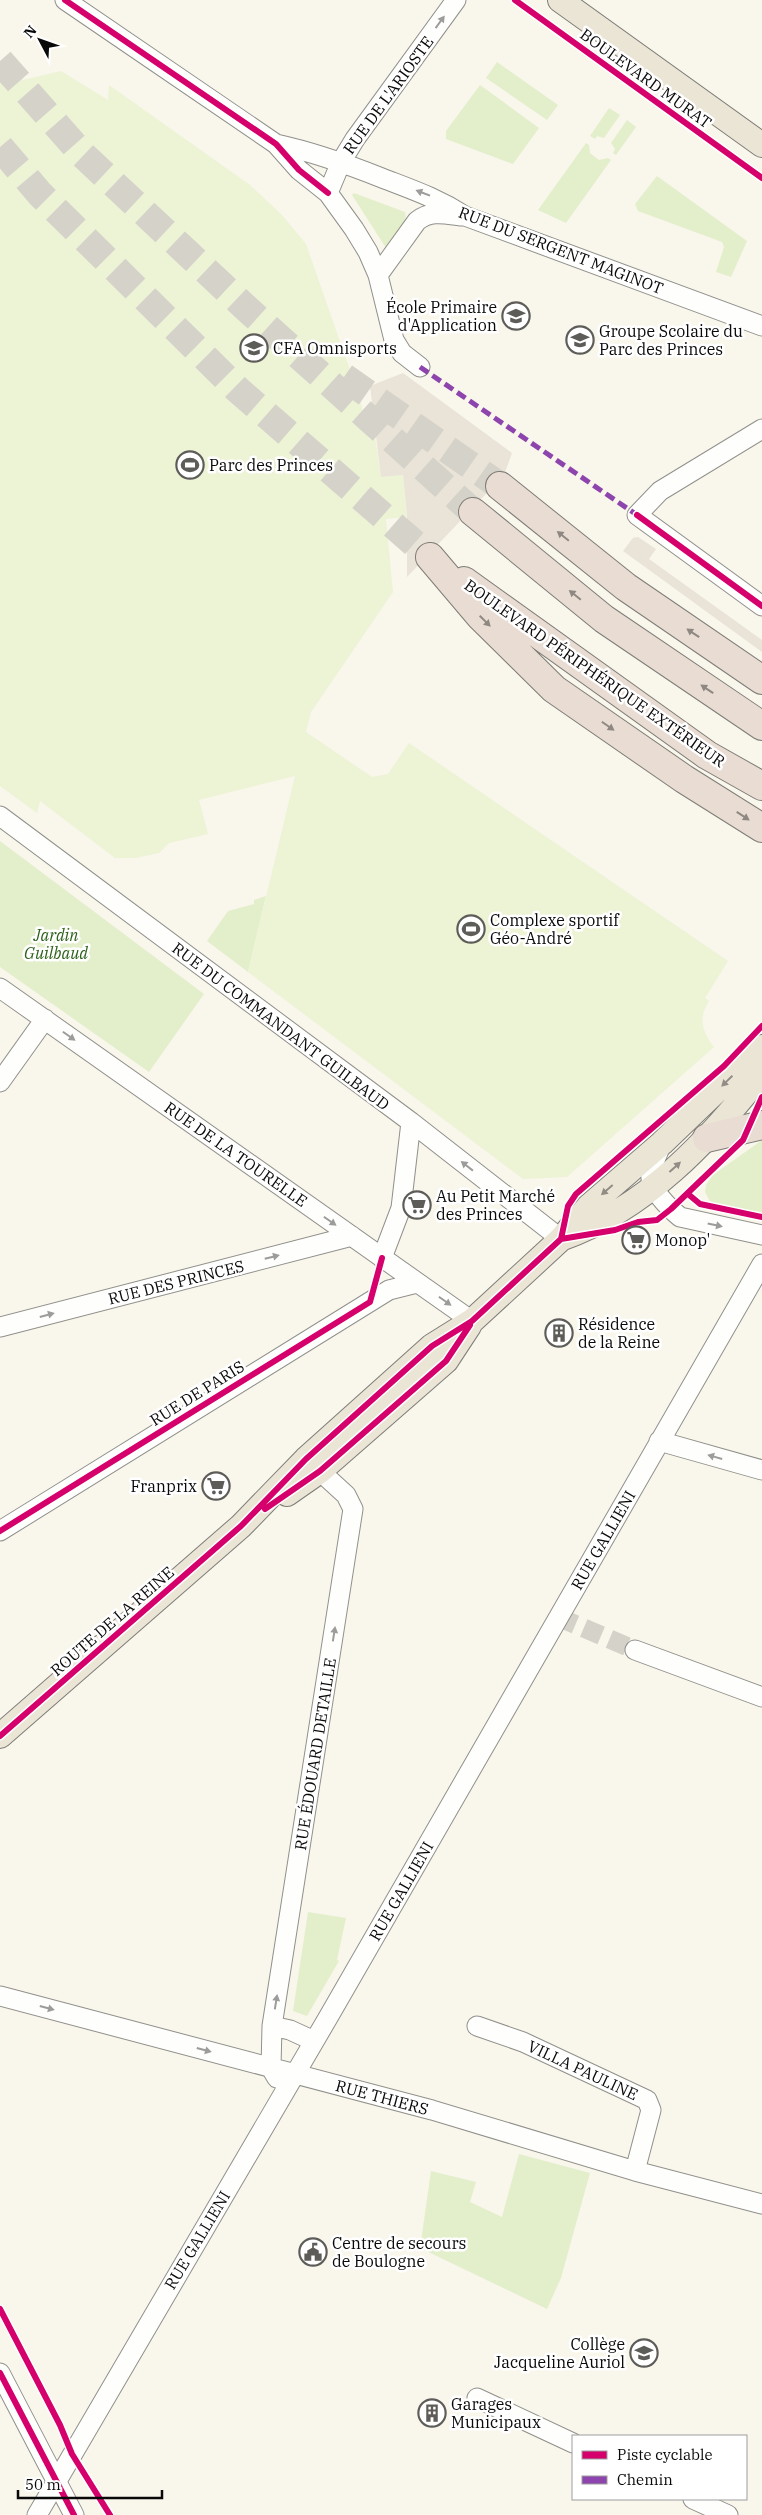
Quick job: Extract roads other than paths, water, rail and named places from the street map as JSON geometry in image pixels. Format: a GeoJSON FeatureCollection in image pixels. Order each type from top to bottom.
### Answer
{"type":"FeatureCollection","features":[{"type":"Feature","properties":{"kind":"highway"},"geometry":{"type":"LineString","coordinates":[[500,486],[626,587],[762,680]]}},
{"type":"Feature","properties":{"kind":"highway"},"geometry":{"type":"LineString","coordinates":[[473,512],[604,619],[762,726]]}},
{"type":"Feature","properties":{"kind":"highway","name":"BOULEVARD PÉRIPHÉRIQUE EXTÉRIEUR"},"geometry":{"type":"LineString","coordinates":[[762,786],[707,755],[430,557],[480,616],[554,689],[684,778],[762,828]]}},
{"type":"Feature","properties":{"kind":"highway"},"geometry":{"type":"LineString","coordinates":[[736,709],[762,721]]}},
{"type":"Feature","properties":{"kind":"highway"},"geometry":{"type":"LineString","coordinates":[[707,1138],[762,1125]]}},
{"type":"Feature","properties":{"kind":"main road","name":"BOULEVARD MURAT"},"geometry":{"type":"LineString","coordinates":[[560,0],[762,145]]}},
{"type":"Feature","properties":{"kind":"main road","name":"ROUTE DE LA REINE"},"geometry":{"type":"LineString","coordinates":[[0,1736],[313,1465],[432,1346],[472,1320],[561,1239],[589,1206],[662,1143],[762,1047]]}},
{"type":"Feature","properties":{"kind":"main road"},"geometry":{"type":"LineString","coordinates":[[561,1239],[593,1228],[617,1214],[653,1186],[707,1138],[762,1074]]}},
{"type":"Feature","properties":{"kind":"street"},"geometry":{"type":"LineString","coordinates":[[65,0],[276,144],[299,170],[328,193],[368,252],[378,275],[394,340],[402,353],[420,367]]}},
{"type":"Feature","properties":{"kind":"street","name":"RUE DE L'ARIOSTE"},"geometry":{"type":"LineString","coordinates":[[328,193],[340,162],[456,0]]}},
{"type":"Feature","properties":{"kind":"street","name":"RUE DU SERGENT MAGINOT"},"geometry":{"type":"LineString","coordinates":[[276,144],[312,152],[340,162],[440,200],[465,216],[762,326]]}},
{"type":"Feature","properties":{"kind":"street"},"geometry":{"type":"LineString","coordinates":[[378,275],[417,221],[425,215],[437,213],[465,216]]}},
{"type":"Feature","properties":{"kind":"street"},"geometry":{"type":"LineString","coordinates":[[762,429],[660,491],[637,515],[762,606]]}},
{"type":"Feature","properties":{"kind":"street","name":"RUE DU COMMANDANT GUILBAUD"},"geometry":{"type":"LineString","coordinates":[[0,816],[411,1122],[561,1239]]}},
{"type":"Feature","properties":{"kind":"street","name":"RUE DE LA TOURELLE"},"geometry":{"type":"LineString","coordinates":[[0,988],[472,1320]]}},
{"type":"Feature","properties":{"kind":"street"},"geometry":{"type":"LineString","coordinates":[[0,1082],[45,1019]]}},
{"type":"Feature","properties":{"kind":"street"},"geometry":{"type":"LineString","coordinates":[[382,1258],[401,1208],[411,1122]]}},
{"type":"Feature","properties":{"kind":"street"},"geometry":{"type":"LineString","coordinates":[[662,1143],[650,1174],[653,1186],[680,1217],[762,1235]]}},
{"type":"Feature","properties":{"kind":"street","name":"RUE DES PRINCES"},"geometry":{"type":"LineString","coordinates":[[0,1327],[352,1236]]}},
{"type":"Feature","properties":{"kind":"street","name":"RUE GALLIENI"},"geometry":{"type":"LineString","coordinates":[[36,2515],[295,2074],[762,1264]]}},
{"type":"Feature","properties":{"kind":"street","name":"RUE DE PARIS"},"geometry":{"type":"LineString","coordinates":[[0,1531],[389,1290],[417,1283]]}},
{"type":"Feature","properties":{"kind":"street"},"geometry":{"type":"LineString","coordinates":[[660,1441],[762,1470]]}},
{"type":"Feature","properties":{"kind":"street","name":"RUE ÉDOUARD DETAILLE"},"geometry":{"type":"LineString","coordinates":[[271,2068],[272,2026],[353,1509],[346,1495],[313,1465]]}},
{"type":"Feature","properties":{"kind":"street"},"geometry":{"type":"LineString","coordinates":[[635,1650],[762,1697]]}},
{"type":"Feature","properties":{"kind":"street","name":"RUE THIERS"},"geometry":{"type":"LineString","coordinates":[[0,1996],[432,2110],[635,2170],[762,2204]]}},
{"type":"Feature","properties":{"kind":"street"},"geometry":{"type":"LineString","coordinates":[[272,2026],[290,2030],[314,2041]]}},
{"type":"Feature","properties":{"kind":"street","name":"VILLA PAULINE"},"geometry":{"type":"LineString","coordinates":[[477,2026],[523,2042],[647,2100],[651,2110],[635,2170]]}},
{"type":"Feature","properties":{"kind":"street"},"geometry":{"type":"LineString","coordinates":[[271,2068],[285,2090]]}},
{"type":"Feature","properties":{"kind":"street"},"geometry":{"type":"LineString","coordinates":[[0,2373],[74,2515]]}},
{"type":"Feature","properties":{"kind":"street"},"geometry":{"type":"LineString","coordinates":[[477,2398],[572,2443]]}},
{"type":"Feature","properties":{"kind":"street"},"geometry":{"type":"LineString","coordinates":[[695,2500],[728,2515]]}},
{"type":"Feature","properties":{"kind":"tunnel"},"geometry":{"type":"LineString","coordinates":[[0,61],[83,155],[246,308],[473,512]]}},
{"type":"Feature","properties":{"kind":"tunnel"},"geometry":{"type":"LineString","coordinates":[[0,147],[40,194],[238,390],[430,557]]}},
{"type":"Feature","properties":{"kind":"tunnel"},"geometry":{"type":"LineString","coordinates":[[344,377],[500,486]]}},
{"type":"Feature","properties":{"kind":"tunnel"},"geometry":{"type":"LineString","coordinates":[[558,1617],[635,1650]]}},
{"type":"Feature","properties":{"kind":"place","name":"École Primaire d'Application"},"geometry":{"type":"Point","coordinates":[516,316]}},
{"type":"Feature","properties":{"kind":"place","name":"Groupe Scolaire du Parc des Princes"},"geometry":{"type":"Point","coordinates":[580,340]}},
{"type":"Feature","properties":{"kind":"place","name":"CFA Omnisports"},"geometry":{"type":"Point","coordinates":[254,348]}},
{"type":"Feature","properties":{"kind":"place","name":"Parc des Princes"},"geometry":{"type":"Point","coordinates":[190,465]}},
{"type":"Feature","properties":{"kind":"place","name":"Complexe sportif Géo-André"},"geometry":{"type":"Point","coordinates":[471,929]}},
{"type":"Feature","properties":{"kind":"place","name":"Au Petit Marché des Princes"},"geometry":{"type":"Point","coordinates":[417,1205]}},
{"type":"Feature","properties":{"kind":"place","name":"Monop'"},"geometry":{"type":"Point","coordinates":[636,1240]}},
{"type":"Feature","properties":{"kind":"place","name":"Résidence de la Reine"},"geometry":{"type":"Point","coordinates":[559,1333]}},
{"type":"Feature","properties":{"kind":"place","name":"Franprix"},"geometry":{"type":"Point","coordinates":[216,1486]}},
{"type":"Feature","properties":{"kind":"place","name":"Centre de secours de Boulogne"},"geometry":{"type":"Point","coordinates":[313,2252]}},
{"type":"Feature","properties":{"kind":"place","name":"Collège Jacqueline Auriol"},"geometry":{"type":"Point","coordinates":[644,2353]}},
{"type":"Feature","properties":{"kind":"place","name":"Garages Municipaux"},"geometry":{"type":"Point","coordinates":[432,2413]}},
{"type":"Feature","properties":{"kind":"park label","name":"Jardin Guilbaud"},"geometry":{"type":"Point","coordinates":[56,944]}}]}
